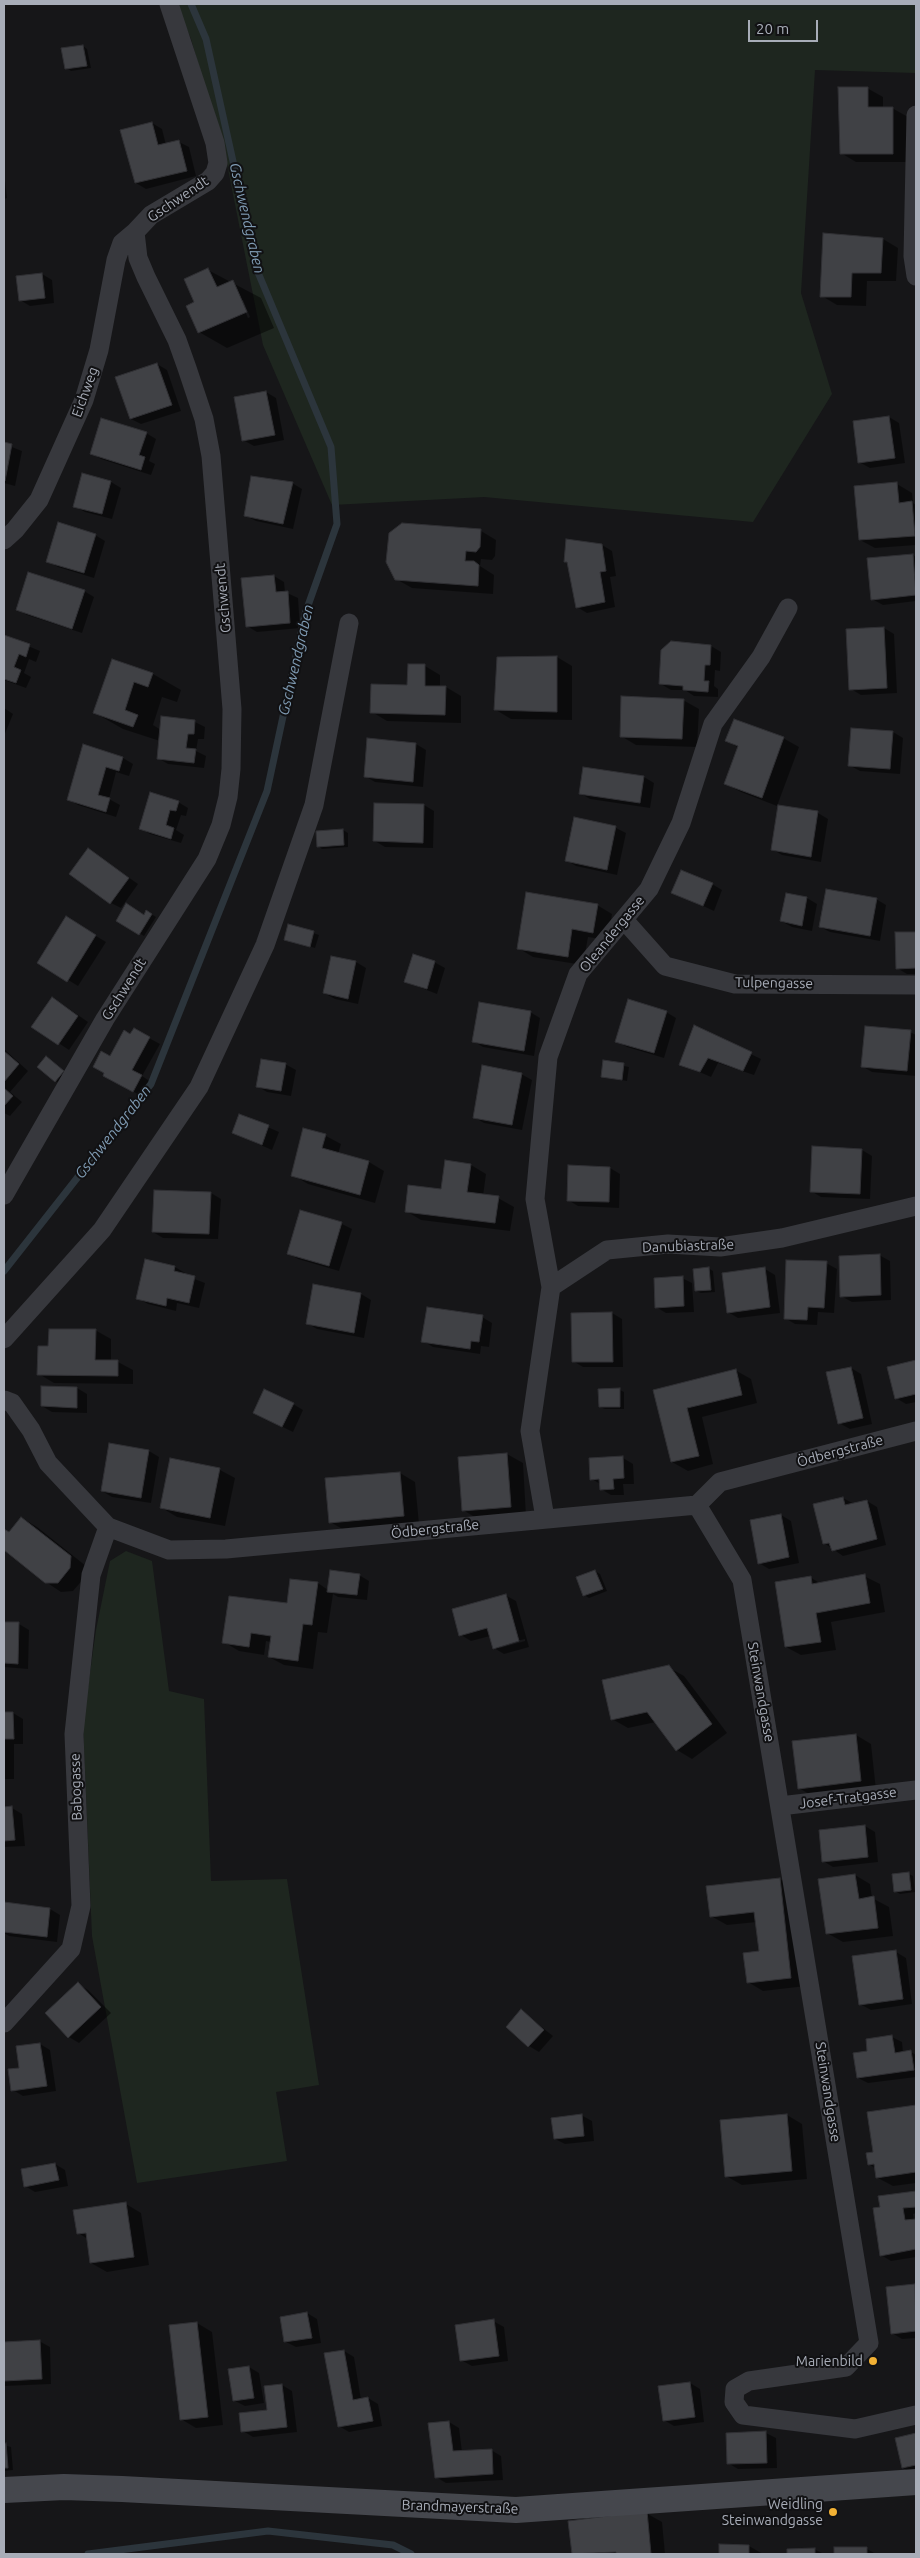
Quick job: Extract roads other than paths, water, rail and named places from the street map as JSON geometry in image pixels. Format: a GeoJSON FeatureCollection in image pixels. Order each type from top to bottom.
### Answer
{"type":"FeatureCollection","features":[{"type":"Feature","properties":{"kind":"main road","name":"Brandmayerstraße"},"geometry":{"type":"LineString","coordinates":[[4,2490],[64,2487],[122,2489],[516,2510],[916,2482]]}},
{"type":"Feature","properties":{"kind":"street","name":"Gschwendt"},"geometry":{"type":"LineString","coordinates":[[4,1195],[105,1019],[207,859],[221,825],[228,797],[231,769],[232,709],[211,456],[204,419],[187,368],[177,340],[138,258],[135,232],[152,215],[208,181],[215,173],[218,163],[216,143],[169,4]]}},
{"type":"Feature","properties":{"kind":"street"},"geometry":{"type":"LineString","coordinates":[[916,114],[914,256],[916,276]]}},
{"type":"Feature","properties":{"kind":"street","name":"Eichweg"},"geometry":{"type":"LineString","coordinates":[[4,540],[20,525],[39,500],[77,416],[94,369],[116,260],[122,243],[135,232]]}},
{"type":"Feature","properties":{"kind":"street","name":"Oleandergasse"},"geometry":{"type":"LineString","coordinates":[[551,1287],[535,1199],[548,1057],[578,974],[649,889],[681,823],[714,724],[761,657],[788,608]]}},
{"type":"Feature","properties":{"kind":"street"},"geometry":{"type":"LineString","coordinates":[[4,1339],[102,1230],[199,1087],[265,945],[314,805],[349,623]]}},
{"type":"Feature","properties":{"kind":"street","name":"Tulpengasse"},"geometry":{"type":"LineString","coordinates":[[624,921],[665,966],[735,984],[916,985]]}},
{"type":"Feature","properties":{"kind":"street","name":"Danubiastraße"},"geometry":{"type":"LineString","coordinates":[[551,1287],[607,1250],[668,1244],[720,1247],[782,1238],[916,1206]]}},
{"type":"Feature","properties":{"kind":"street"},"geometry":{"type":"LineString","coordinates":[[545,1518],[530,1431],[551,1287]]}},
{"type":"Feature","properties":{"kind":"street","name":"Ödbergstraße"},"geometry":{"type":"LineString","coordinates":[[4,1400],[12,1403],[31,1430],[48,1463],[108,1527],[169,1550],[226,1549],[697,1505],[720,1482],[916,1431]]}},
{"type":"Feature","properties":{"kind":"street","name":"Steinwandgasse"},"geometry":{"type":"LineString","coordinates":[[697,1505],[742,1580],[869,2343],[846,2367],[749,2380],[735,2389],[734,2402],[743,2415],[855,2429],[916,2415]]}},
{"type":"Feature","properties":{"kind":"street","name":"Babogasse"},"geometry":{"type":"LineString","coordinates":[[4,2023],[71,1948],[81,1906],[74,1734],[91,1575],[108,1527]]}},
{"type":"Feature","properties":{"kind":"street","name":"Josef-Tratgasse"},"geometry":{"type":"LineString","coordinates":[[780,1806],[916,1790]]}},
{"type":"Feature","properties":{"kind":"waterway","name":"Gschwendgraben"},"geometry":{"type":"LineString","coordinates":[[4,1271],[151,1084],[267,791],[305,614],[337,524],[331,447],[257,270],[206,39],[191,4]]}},
{"type":"Feature","properties":{"kind":"waterway"},"geometry":{"type":"LineString","coordinates":[[88,2554],[268,2531],[393,2545],[411,2554]]}},
{"type":"Feature","properties":{"kind":"place","name":"Marienbild"},"geometry":{"type":"Point","coordinates":[873,2361]}},
{"type":"Feature","properties":{"kind":"place","name":"Weidling Steinwandgasse"},"geometry":{"type":"Point","coordinates":[833,2512]}}]}
